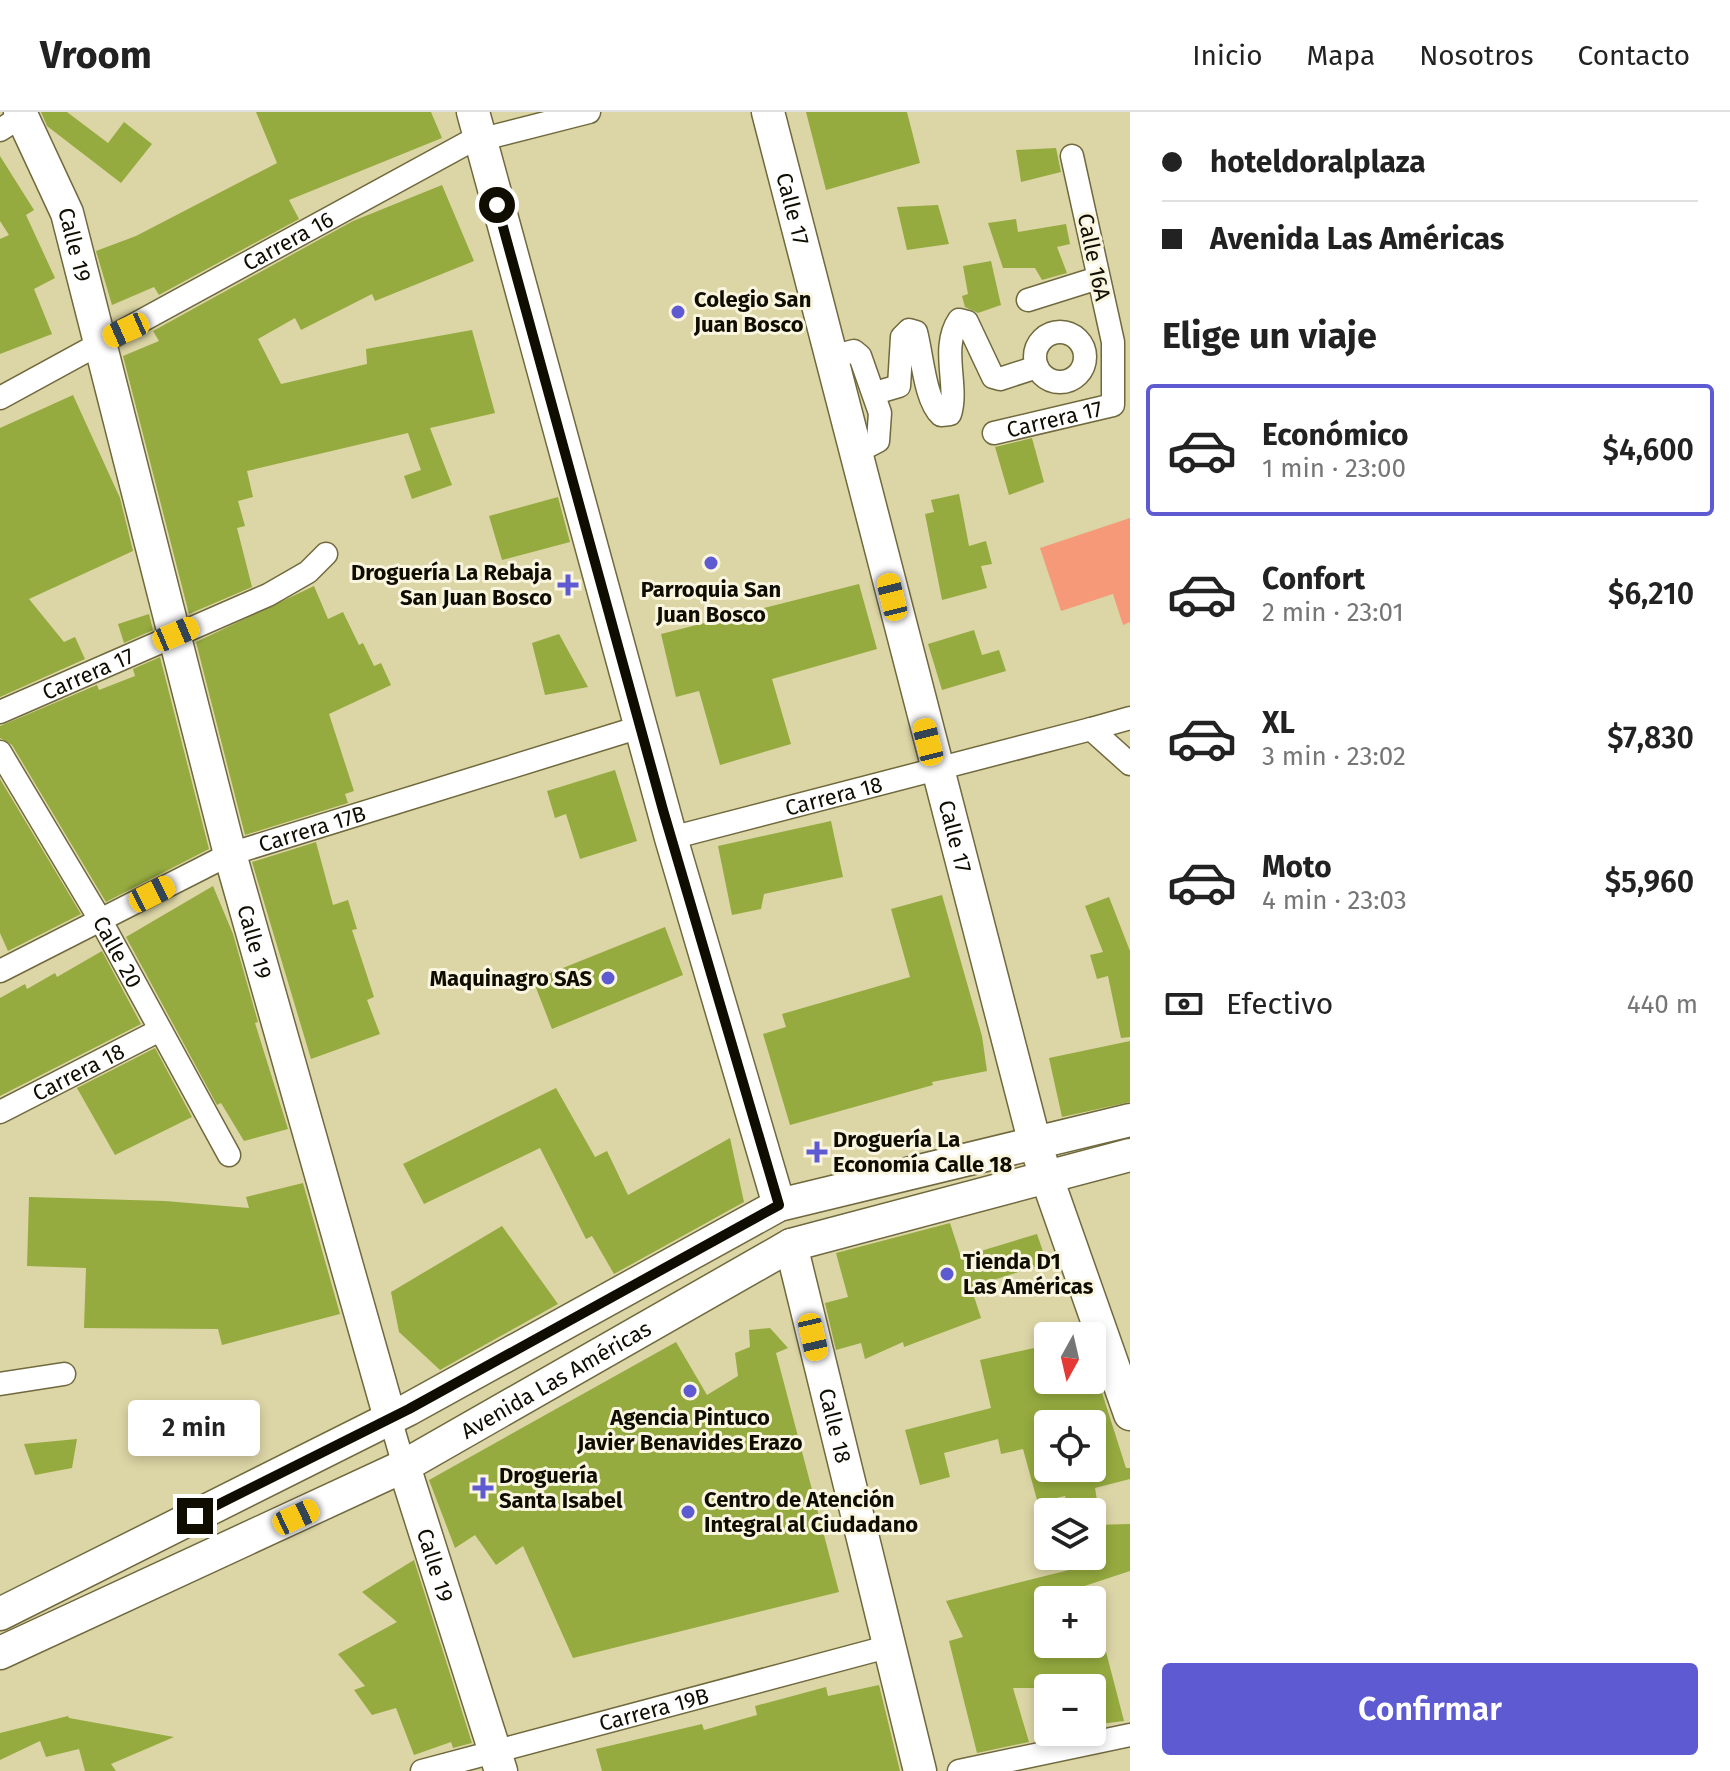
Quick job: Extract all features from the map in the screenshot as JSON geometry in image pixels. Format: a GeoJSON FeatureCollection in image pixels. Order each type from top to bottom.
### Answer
{"type":"FeatureCollection","features":[{"type":"Feature","properties":{"kind":"main road","name":"Calle 17"},"geometry":{"type":"LineString","coordinates":[[768,112],[1035,1144],[1130,1414]]}},
{"type":"Feature","properties":{"kind":"main road","name":"Calle 19"},"geometry":{"type":"LineString","coordinates":[[14,119],[67,213],[230,854],[390,1418]]}},
{"type":"Feature","properties":{"kind":"main road","name":"Calle 18"},"geometry":{"type":"LineString","coordinates":[[476,125],[671,838],[779,1205]]}},
{"type":"Feature","properties":{"kind":"main road","name":"Avenida Las Américas"},"geometry":{"type":"LineString","coordinates":[[0,1614],[390,1418],[779,1205],[1130,1120]]}},
{"type":"Feature","properties":{"kind":"main road","name":"Avenida Las Américas"},"geometry":{"type":"LineString","coordinates":[[0,1653],[404,1466],[791,1245],[1130,1155]]}},
{"type":"Feature","properties":{"kind":"main road","name":"Calle 18"},"geometry":{"type":"LineString","coordinates":[[791,1245],[887,1647],[920,1771]]}},
{"type":"Feature","properties":{"kind":"main road","name":"Calle 19"},"geometry":{"type":"LineString","coordinates":[[404,1466],[498,1760]]}},
{"type":"Feature","properties":{"kind":"street","name":"Carrera 16"},"geometry":{"type":"LineString","coordinates":[[0,398],[476,125],[589,112]]}},
{"type":"Feature","properties":{"kind":"street","name":"Calle 16A"},"geometry":{"type":"LineString","coordinates":[[1072,156],[1098,278],[1122,340],[1113,405]]}},
{"type":"Feature","properties":{"kind":"street"},"geometry":{"type":"LineString","coordinates":[[1028,300],[1098,278]]}},
{"type":"Feature","properties":{"kind":"street"},"geometry":{"type":"LineString","coordinates":[[875,393],[899,386],[902,337],[909,330],[916,332],[932,407],[941,415],[950,414],[953,403],[949,361],[959,320],[967,322],[976,335],[993,377],[1000,379],[1037,367]]}},
{"type":"Feature","properties":{"kind":"street"},"geometry":{"type":"LineString","coordinates":[[1069,333],[1084,347],[1084,367],[1069,380],[1050,380],[1037,367],[1036,348],[1049,334],[1069,333]]}},
{"type":"Feature","properties":{"kind":"street"},"geometry":{"type":"LineString","coordinates":[[1084,347],[1122,340]]}},
{"type":"Feature","properties":{"kind":"street"},"geometry":{"type":"LineString","coordinates":[[831,357],[854,351],[860,356],[875,393],[881,427],[878,441],[855,453]]}},
{"type":"Feature","properties":{"kind":"street","name":"Carrera 17"},"geometry":{"type":"LineString","coordinates":[[994,433],[1113,405]]}},
{"type":"Feature","properties":{"kind":"street","name":"Carrera 17"},"geometry":{"type":"LineString","coordinates":[[0,712],[268,595],[308,572],[326,554]]}},
{"type":"Feature","properties":{"kind":"street","name":"Carrera 18"},"geometry":{"type":"LineString","coordinates":[[671,838],[1130,718]]}},
{"type":"Feature","properties":{"kind":"street","name":"Carrera 17B"},"geometry":{"type":"LineString","coordinates":[[0,971],[230,854],[640,727]]}},
{"type":"Feature","properties":{"kind":"street"},"geometry":{"type":"LineString","coordinates":[[1091,729],[1130,764]]}},
{"type":"Feature","properties":{"kind":"street","name":"Calle 20"},"geometry":{"type":"LineString","coordinates":[[0,752],[101,921],[158,1031],[229,1155]]}},
{"type":"Feature","properties":{"kind":"street","name":"Carrera 18"},"geometry":{"type":"LineString","coordinates":[[0,1112],[158,1031]]}},
{"type":"Feature","properties":{"kind":"street","name":"Calle 18"},"geometry":{"type":"LineString","coordinates":[[779,1205],[791,1245]]}},
{"type":"Feature","properties":{"kind":"street"},"geometry":{"type":"LineString","coordinates":[[0,1384],[64,1374]]}},
{"type":"Feature","properties":{"kind":"street","name":"Calle 19"},"geometry":{"type":"LineString","coordinates":[[390,1418],[404,1466]]}},
{"type":"Feature","properties":{"kind":"street","name":"Carrera 19B"},"geometry":{"type":"LineString","coordinates":[[422,1771],[498,1760],[887,1647]]}},
{"type":"Feature","properties":{"kind":"street"},"geometry":{"type":"LineString","coordinates":[[959,1771],[1130,1735]]}},
{"type":"Feature","properties":{"kind":"shaded area"},"geometry":{"type":"Polygon","coordinates":[[[1130,518],[1130,622],[1123,625],[1113,594],[1061,611],[1040,548],[1130,518]]]}},
{"type":"Feature","properties":{"kind":"building"},"geometry":{"type":"Polygon","coordinates":[[[41,112],[67,112],[108,143],[124,122],[152,144],[121,183],[47,126],[41,112]]]}},
{"type":"Feature","properties":{"kind":"building"},"geometry":{"type":"Polygon","coordinates":[[[256,112],[431,112],[442,138],[289,200],[299,219],[159,295],[154,287],[112,305],[96,251],[136,236],[277,163],[256,112]]]}},
{"type":"Feature","properties":{"kind":"building"},"geometry":{"type":"Polygon","coordinates":[[[806,112],[907,112],[920,163],[826,190],[806,112]]]}},
{"type":"Feature","properties":{"kind":"building"},"geometry":{"type":"Polygon","coordinates":[[[1056,148],[1061,172],[1021,182],[1016,150],[1056,148]]]}},
{"type":"Feature","properties":{"kind":"building"},"geometry":{"type":"Polygon","coordinates":[[[0,156],[34,210],[26,215],[55,278],[34,289],[52,334],[0,354],[0,239],[9,235],[0,221],[0,156]]]}},
{"type":"Feature","properties":{"kind":"building"},"geometry":{"type":"Polygon","coordinates":[[[442,185],[474,261],[375,301],[372,294],[301,330],[295,318],[258,339],[281,384],[367,364],[366,349],[472,330],[495,413],[430,428],[452,485],[412,499],[404,476],[421,470],[408,433],[247,471],[253,497],[238,501],[245,526],[237,528],[252,587],[189,614],[123,356],[159,341],[153,331],[353,221],[442,185]]]}},
{"type":"Feature","properties":{"kind":"building"},"geometry":{"type":"Polygon","coordinates":[[[938,205],[949,244],[907,250],[897,207],[938,205]]]}},
{"type":"Feature","properties":{"kind":"building"},"geometry":{"type":"Polygon","coordinates":[[[1016,219],[1018,232],[1066,224],[1070,244],[1057,247],[1067,273],[1042,280],[1035,268],[1003,268],[988,223],[1016,219]]]}},
{"type":"Feature","properties":{"kind":"building"},"geometry":{"type":"Polygon","coordinates":[[[991,261],[1001,305],[978,313],[965,307],[962,296],[968,294],[963,266],[991,261]]]}},
{"type":"Feature","properties":{"kind":"building"},"geometry":{"type":"Polygon","coordinates":[[[73,395],[120,498],[133,551],[29,599],[64,642],[75,637],[85,659],[0,697],[0,428],[73,395]]]}},
{"type":"Feature","properties":{"kind":"building"},"geometry":{"type":"Polygon","coordinates":[[[1032,438],[1044,482],[1009,495],[995,447],[1032,438]]]}},
{"type":"Feature","properties":{"kind":"building"},"geometry":{"type":"Polygon","coordinates":[[[959,494],[969,546],[986,541],[992,564],[981,566],[987,588],[942,600],[925,514],[934,512],[931,500],[959,494]]]}},
{"type":"Feature","properties":{"kind":"building"},"geometry":{"type":"Polygon","coordinates":[[[558,497],[570,542],[502,560],[489,516],[558,497]]]}},
{"type":"Feature","properties":{"kind":"building"},"geometry":{"type":"Polygon","coordinates":[[[859,584],[877,649],[772,679],[791,744],[720,765],[699,691],[676,697],[661,634],[859,584]]]}},
{"type":"Feature","properties":{"kind":"building"},"geometry":{"type":"Polygon","coordinates":[[[314,586],[328,619],[343,612],[359,645],[363,643],[374,666],[381,663],[391,685],[329,714],[354,791],[345,794],[348,803],[245,835],[196,642],[314,586]]]}},
{"type":"Feature","properties":{"kind":"building"},"geometry":{"type":"Polygon","coordinates":[[[149,614],[153,630],[124,643],[118,624],[149,614]]]}},
{"type":"Feature","properties":{"kind":"building"},"geometry":{"type":"Polygon","coordinates":[[[974,630],[982,655],[999,650],[1006,671],[942,690],[928,644],[974,630]]]}},
{"type":"Feature","properties":{"kind":"building"},"geometry":{"type":"Polygon","coordinates":[[[559,634],[588,687],[545,695],[532,643],[559,634]]]}},
{"type":"Feature","properties":{"kind":"building"},"geometry":{"type":"Polygon","coordinates":[[[160,657],[209,849],[106,902],[12,745],[0,738],[0,726],[97,685],[99,690],[135,676],[133,669],[160,657]]]}},
{"type":"Feature","properties":{"kind":"building"},"geometry":{"type":"Polygon","coordinates":[[[615,770],[637,841],[580,859],[566,814],[555,818],[547,791],[615,770]]]}},
{"type":"Feature","properties":{"kind":"building"},"geometry":{"type":"Polygon","coordinates":[[[0,779],[81,914],[8,951],[0,933],[0,779]]]}},
{"type":"Feature","properties":{"kind":"building"},"geometry":{"type":"Polygon","coordinates":[[[831,821],[843,877],[764,894],[761,909],[732,915],[718,846],[831,821]]]}},
{"type":"Feature","properties":{"kind":"building"},"geometry":{"type":"Polygon","coordinates":[[[316,842],[333,905],[348,900],[357,929],[352,930],[374,997],[367,1000],[380,1034],[311,1059],[252,862],[316,842]]]}},
{"type":"Feature","properties":{"kind":"building"},"geometry":{"type":"Polygon","coordinates":[[[213,886],[233,934],[258,1022],[255,1023],[288,1129],[244,1141],[221,1103],[217,1105],[126,937],[213,886]]]}},
{"type":"Feature","properties":{"kind":"building"},"geometry":{"type":"Polygon","coordinates":[[[942,895],[982,1036],[987,1071],[932,1082],[933,1085],[790,1125],[763,1034],[786,1027],[782,1014],[910,977],[891,909],[942,895]]]}},
{"type":"Feature","properties":{"kind":"building"},"geometry":{"type":"Polygon","coordinates":[[[1109,897],[1130,951],[1130,1037],[1121,1038],[1108,976],[1097,979],[1090,955],[1103,952],[1085,906],[1109,897]]]}},
{"type":"Feature","properties":{"kind":"building","name":"Maquinagro SAS"},"geometry":{"type":"Polygon","coordinates":[[[665,927],[683,975],[552,1029],[533,980],[665,927]]]}},
{"type":"Feature","properties":{"kind":"building"},"geometry":{"type":"Polygon","coordinates":[[[102,951],[141,1024],[0,1096],[0,998],[25,984],[27,989],[55,973],[57,977],[102,951]]]}},
{"type":"Feature","properties":{"kind":"building"},"geometry":{"type":"Polygon","coordinates":[[[1130,1041],[1130,1102],[1062,1117],[1049,1058],[1130,1041]]]}},
{"type":"Feature","properties":{"kind":"building"},"geometry":{"type":"Polygon","coordinates":[[[155,1048],[192,1117],[115,1155],[77,1088],[155,1048]]]}},
{"type":"Feature","properties":{"kind":"building"},"geometry":{"type":"Polygon","coordinates":[[[556,1088],[595,1157],[607,1151],[628,1195],[730,1138],[744,1202],[614,1274],[592,1236],[586,1239],[540,1148],[424,1204],[403,1164],[556,1088]]]}},
{"type":"Feature","properties":{"kind":"building"},"geometry":{"type":"Polygon","coordinates":[[[303,1183],[340,1314],[222,1345],[218,1329],[84,1328],[86,1268],[27,1266],[29,1197],[165,1201],[249,1208],[246,1197],[303,1183]]]}},
{"type":"Feature","properties":{"kind":"building"},"geometry":{"type":"Polygon","coordinates":[[[950,1223],[961,1257],[1037,1234],[1047,1263],[971,1287],[981,1318],[904,1347],[903,1342],[865,1359],[861,1343],[836,1350],[825,1303],[848,1297],[836,1253],[950,1223]]]}},
{"type":"Feature","properties":{"kind":"building"},"geometry":{"type":"Polygon","coordinates":[[[502,1226],[558,1304],[440,1370],[399,1332],[391,1292],[502,1226]]]}},
{"type":"Feature","properties":{"kind":"building","name":"Centro de Atención Integral al Ciudadano"},"geometry":{"type":"Polygon","coordinates":[[[770,1328],[788,1348],[776,1353],[839,1592],[573,1658],[523,1546],[496,1565],[475,1535],[455,1548],[429,1480],[676,1342],[707,1395],[738,1376],[735,1353],[750,1347],[749,1330],[770,1328]]]}},
{"type":"Feature","properties":{"kind":"building"},"geometry":{"type":"Polygon","coordinates":[[[1034,1348],[1034,1394],[1102,1394],[1126,1468],[1130,1468],[1130,1479],[1095,1488],[1097,1498],[1036,1498],[1023,1449],[1001,1454],[998,1439],[944,1453],[950,1477],[920,1485],[905,1430],[991,1408],[980,1360],[1034,1348]]]}},
{"type":"Feature","properties":{"kind":"building"},"geometry":{"type":"Polygon","coordinates":[[[77,1439],[72,1468],[35,1475],[24,1444],[77,1439]]]}},
{"type":"Feature","properties":{"kind":"building"},"geometry":{"type":"Polygon","coordinates":[[[1130,1524],[1130,1571],[1084,1586],[1034,1586],[1034,1658],[1106,1658],[1106,1652],[1124,1721],[1106,1723],[1106,1674],[1034,1674],[1034,1688],[1013,1688],[1029,1742],[977,1753],[949,1641],[963,1637],[946,1601],[1069,1570],[1106,1570],[1106,1525],[1130,1524]]]}},
{"type":"Feature","properties":{"kind":"building"},"geometry":{"type":"Polygon","coordinates":[[[414,1560],[472,1743],[453,1748],[451,1742],[414,1755],[396,1708],[372,1715],[354,1690],[365,1686],[338,1654],[397,1622],[362,1592],[414,1560]]]}},
{"type":"Feature","properties":{"kind":"building"},"geometry":{"type":"Polygon","coordinates":[[[879,1685],[900,1771],[602,1771],[596,1749],[702,1724],[704,1730],[757,1715],[755,1706],[826,1687],[828,1696],[879,1685]]]}},
{"type":"Feature","properties":{"kind":"building"},"geometry":{"type":"Polygon","coordinates":[[[68,1716],[174,1737],[111,1764],[116,1771],[85,1771],[79,1749],[46,1757],[40,1741],[0,1760],[0,1733],[68,1716]]]}},
{"type":"Feature","properties":{"kind":"place","name":"Colegio San Juan Bosco"},"geometry":{"type":"Point","coordinates":[678,312]}},
{"type":"Feature","properties":{"kind":"place","name":"Parroquia San Juan Bosco"},"geometry":{"type":"Point","coordinates":[711,563]}},
{"type":"Feature","properties":{"kind":"place","name":"Droguería La Rebaja San Juan Bosco"},"geometry":{"type":"Point","coordinates":[568,585]}},
{"type":"Feature","properties":{"kind":"place","name":"Maquinagro SAS"},"geometry":{"type":"Point","coordinates":[608,978]}},
{"type":"Feature","properties":{"kind":"place","name":"Droguería La Economía Calle 18"},"geometry":{"type":"Point","coordinates":[817,1152]}},
{"type":"Feature","properties":{"kind":"place","name":"Tienda D1 Las Américas"},"geometry":{"type":"Point","coordinates":[947,1274]}},
{"type":"Feature","properties":{"kind":"place","name":"Agencia Pintuco Javier Benavides Erazo"},"geometry":{"type":"Point","coordinates":[690,1391]}},
{"type":"Feature","properties":{"kind":"place","name":"Droguería Santa Isabel"},"geometry":{"type":"Point","coordinates":[483,1488]}},
{"type":"Feature","properties":{"kind":"place","name":"Centro de Atención Integral al Ciudadano"},"geometry":{"type":"Point","coordinates":[688,1512]}},
{"type":"Feature","properties":{"kind":"route"},"geometry":{"type":"LineString","coordinates":[[195,1516],[409,1409],[779,1205],[663,810],[497,205]]}}]}
